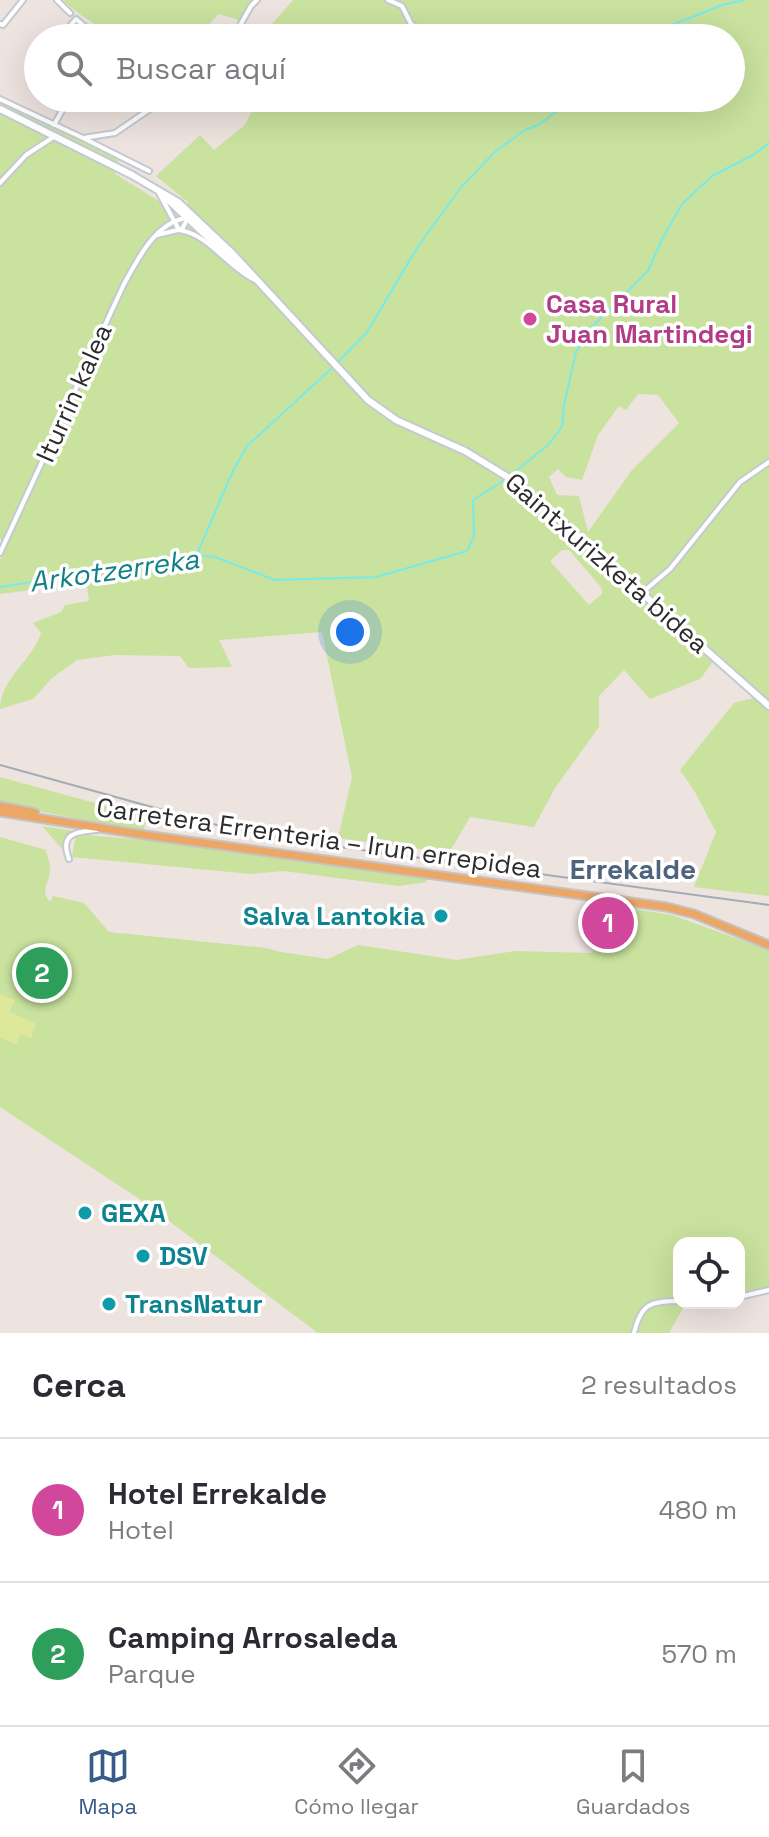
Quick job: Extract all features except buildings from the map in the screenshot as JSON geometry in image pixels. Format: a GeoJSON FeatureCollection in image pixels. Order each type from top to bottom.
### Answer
{"type":"FeatureCollection","features":[{"type":"Feature","properties":{"kind":"main road","name":"Gaintxurizketa bidea"},"geometry":{"type":"LineString","coordinates":[[0,109],[154,187],[185,208],[368,400],[396,420],[465,451],[533,494],[769,706]]}},
{"type":"Feature","properties":{"kind":"main road","name":"Gaintxurizketa bidea"},"geometry":{"type":"LineString","coordinates":[[154,187],[255,280]]}},
{"type":"Feature","properties":{"kind":"main road"},"geometry":{"type":"LineString","coordinates":[[185,208],[188,218]]}},
{"type":"Feature","properties":{"kind":"main road","name":"Gaintxurizketa bidea"},"geometry":{"type":"LineString","coordinates":[[188,218],[213,234]]}},
{"type":"Feature","properties":{"kind":"main road"},"geometry":{"type":"LineString","coordinates":[[0,806],[49,816],[60,822]]}},
{"type":"Feature","properties":{"kind":"main road","name":"Carretera Errenteria – Irun errepidea"},"geometry":{"type":"LineString","coordinates":[[0,815],[667,907],[694,914],[769,945]]}},
{"type":"Feature","properties":{"kind":"street"},"geometry":{"type":"LineString","coordinates":[[0,24],[3,25],[23,0]]}},
{"type":"Feature","properties":{"kind":"street"},"geometry":{"type":"LineString","coordinates":[[57,0],[70,13]]}},
{"type":"Feature","properties":{"kind":"street"},"geometry":{"type":"LineString","coordinates":[[241,24],[257,0]]}},
{"type":"Feature","properties":{"kind":"street"},"geometry":{"type":"LineString","coordinates":[[388,0],[402,6],[411,24]]}},
{"type":"Feature","properties":{"kind":"street"},"geometry":{"type":"LineString","coordinates":[[0,99],[24,111]]}},
{"type":"Feature","properties":{"kind":"street"},"geometry":{"type":"LineString","coordinates":[[27,112],[149,171]]}},
{"type":"Feature","properties":{"kind":"street"},"geometry":{"type":"LineString","coordinates":[[54,125],[61,112]]}},
{"type":"Feature","properties":{"kind":"street"},"geometry":{"type":"LineString","coordinates":[[83,138],[115,133],[146,112]]}},
{"type":"Feature","properties":{"kind":"street"},"geometry":{"type":"LineString","coordinates":[[0,183],[26,155],[55,136]]}},
{"type":"Feature","properties":{"kind":"street"},"geometry":{"type":"LineString","coordinates":[[154,187],[179,230],[200,237],[235,268],[255,280]]}},
{"type":"Feature","properties":{"kind":"street","name":"Iturrin kalea"},"geometry":{"type":"LineString","coordinates":[[160,231],[167,220],[168,208]]}},
{"type":"Feature","properties":{"kind":"street"},"geometry":{"type":"LineString","coordinates":[[155,236],[179,230],[186,225],[188,218]]}},
{"type":"Feature","properties":{"kind":"street","name":"Iturrin kalea"},"geometry":{"type":"LineString","coordinates":[[0,553],[124,284],[155,236],[175,221],[188,218]]}},
{"type":"Feature","properties":{"kind":"street"},"geometry":{"type":"LineString","coordinates":[[643,592],[670,569],[740,482],[769,462]]}},
{"type":"Feature","properties":{"kind":"street"},"geometry":{"type":"LineString","coordinates":[[69,859],[65,845],[73,833],[109,830]]}},
{"type":"Feature","properties":{"kind":"street"},"geometry":{"type":"LineString","coordinates":[[745,1296],[769,1290]]}},
{"type":"Feature","properties":{"kind":"street"},"geometry":{"type":"LineString","coordinates":[[634,1333],[641,1312],[647,1306],[673,1301]]}},
{"type":"Feature","properties":{"kind":"green space"},"geometry":{"type":"Polygon","coordinates":[[[63,0],[260,0],[242,21],[219,14],[209,24],[94,24],[63,0]]]}},
{"type":"Feature","properties":{"kind":"green space"},"geometry":{"type":"Polygon","coordinates":[[[293,0],[769,0],[769,896],[694,887],[716,832],[680,770],[734,703],[758,697],[719,654],[700,679],[650,699],[624,670],[599,696],[599,727],[555,788],[534,827],[470,817],[449,853],[338,838],[352,777],[322,632],[219,640],[232,667],[189,668],[180,656],[115,655],[77,660],[52,678],[33,699],[0,709],[5,688],[41,633],[33,623],[61,612],[65,605],[89,601],[85,574],[73,571],[43,579],[40,589],[0,594],[0,560],[7,547],[0,539],[0,102],[119,159],[115,174],[167,206],[189,203],[156,176],[200,135],[214,150],[245,125],[251,112],[745,112],[745,24],[272,24],[293,0]],[[638,394],[626,410],[619,406],[598,435],[582,480],[566,477],[558,469],[549,477],[557,495],[579,496],[588,532],[632,470],[679,423],[658,395],[638,394]],[[562,550],[550,561],[589,605],[602,594],[601,587],[569,550],[562,550]]]}},
{"type":"Feature","properties":{"kind":"green space"},"geometry":{"type":"Polygon","coordinates":[[[0,777],[146,817],[144,831],[0,804],[0,777]]]}},
{"type":"Feature","properties":{"kind":"green space"},"geometry":{"type":"Polygon","coordinates":[[[42,826],[74,831],[65,838],[63,850],[42,826]]]}},
{"type":"Feature","properties":{"kind":"green space"},"geometry":{"type":"Polygon","coordinates":[[[76,834],[188,844],[427,879],[427,882],[399,886],[283,871],[251,874],[72,857],[76,834]]]}},
{"type":"Feature","properties":{"kind":"green space"},"geometry":{"type":"Polygon","coordinates":[[[0,837],[46,850],[50,875],[45,893],[50,902],[53,896],[84,903],[109,932],[266,948],[328,959],[358,945],[457,960],[515,951],[591,953],[633,909],[672,915],[769,950],[769,1288],[745,1294],[745,1237],[673,1237],[673,1309],[683,1309],[669,1333],[318,1333],[141,1200],[0,1107],[0,837]]]}},
{"type":"Feature","properties":{"kind":"green space"},"geometry":{"type":"Polygon","coordinates":[[[0,994],[15,1000],[10,1012],[36,1024],[31,1038],[21,1034],[16,1045],[0,1037],[0,994]]]}},
{"type":"Feature","properties":{"kind":"waterway"},"geometry":{"type":"LineString","coordinates":[[674,24],[722,5],[744,0]]}},
{"type":"Feature","properties":{"kind":"waterway"},"geometry":{"type":"LineString","coordinates":[[339,361],[367,332],[417,248],[461,187],[497,150],[556,112]]}},
{"type":"Feature","properties":{"kind":"waterway","name":"Arkotzerreka"},"geometry":{"type":"LineString","coordinates":[[517,470],[548,445],[562,427],[576,352],[587,332],[648,271],[682,204],[712,176],[769,143]]}},
{"type":"Feature","properties":{"kind":"waterway"},"geometry":{"type":"LineString","coordinates":[[197,554],[247,446],[332,368]]}},
{"type":"Feature","properties":{"kind":"waterway","name":"Arkotzerreka"},"geometry":{"type":"LineString","coordinates":[[0,587],[107,570],[148,571],[196,555],[215,557],[275,580],[376,577],[467,551],[474,536],[473,500],[503,481]]}},
{"type":"Feature","properties":{"kind":"railway"},"geometry":{"type":"LineString","coordinates":[[0,765],[217,825],[288,840],[769,905]]}},
{"type":"Feature","properties":{"kind":"place","name":"Casa Rural Juan Martindegi"},"geometry":{"type":"Point","coordinates":[530,319]}},
{"type":"Feature","properties":{"kind":"place","name":"Salva Lantokia"},"geometry":{"type":"Point","coordinates":[441,916]}},
{"type":"Feature","properties":{"kind":"place","name":"Hotel Errekalde"},"geometry":{"type":"Point","coordinates":[608,923]}},
{"type":"Feature","properties":{"kind":"place","name":"Camping Arrosaleda"},"geometry":{"type":"Point","coordinates":[42,973]}},
{"type":"Feature","properties":{"kind":"place","name":"GEXA"},"geometry":{"type":"Point","coordinates":[85,1213]}},
{"type":"Feature","properties":{"kind":"place","name":"DSV"},"geometry":{"type":"Point","coordinates":[143,1256]}},
{"type":"Feature","properties":{"kind":"place","name":"TransNatur"},"geometry":{"type":"Point","coordinates":[109,1304]}},
{"type":"Feature","properties":{"kind":"district","name":"Errekalde"},"geometry":{"type":"Point","coordinates":[633,869]}}]}
